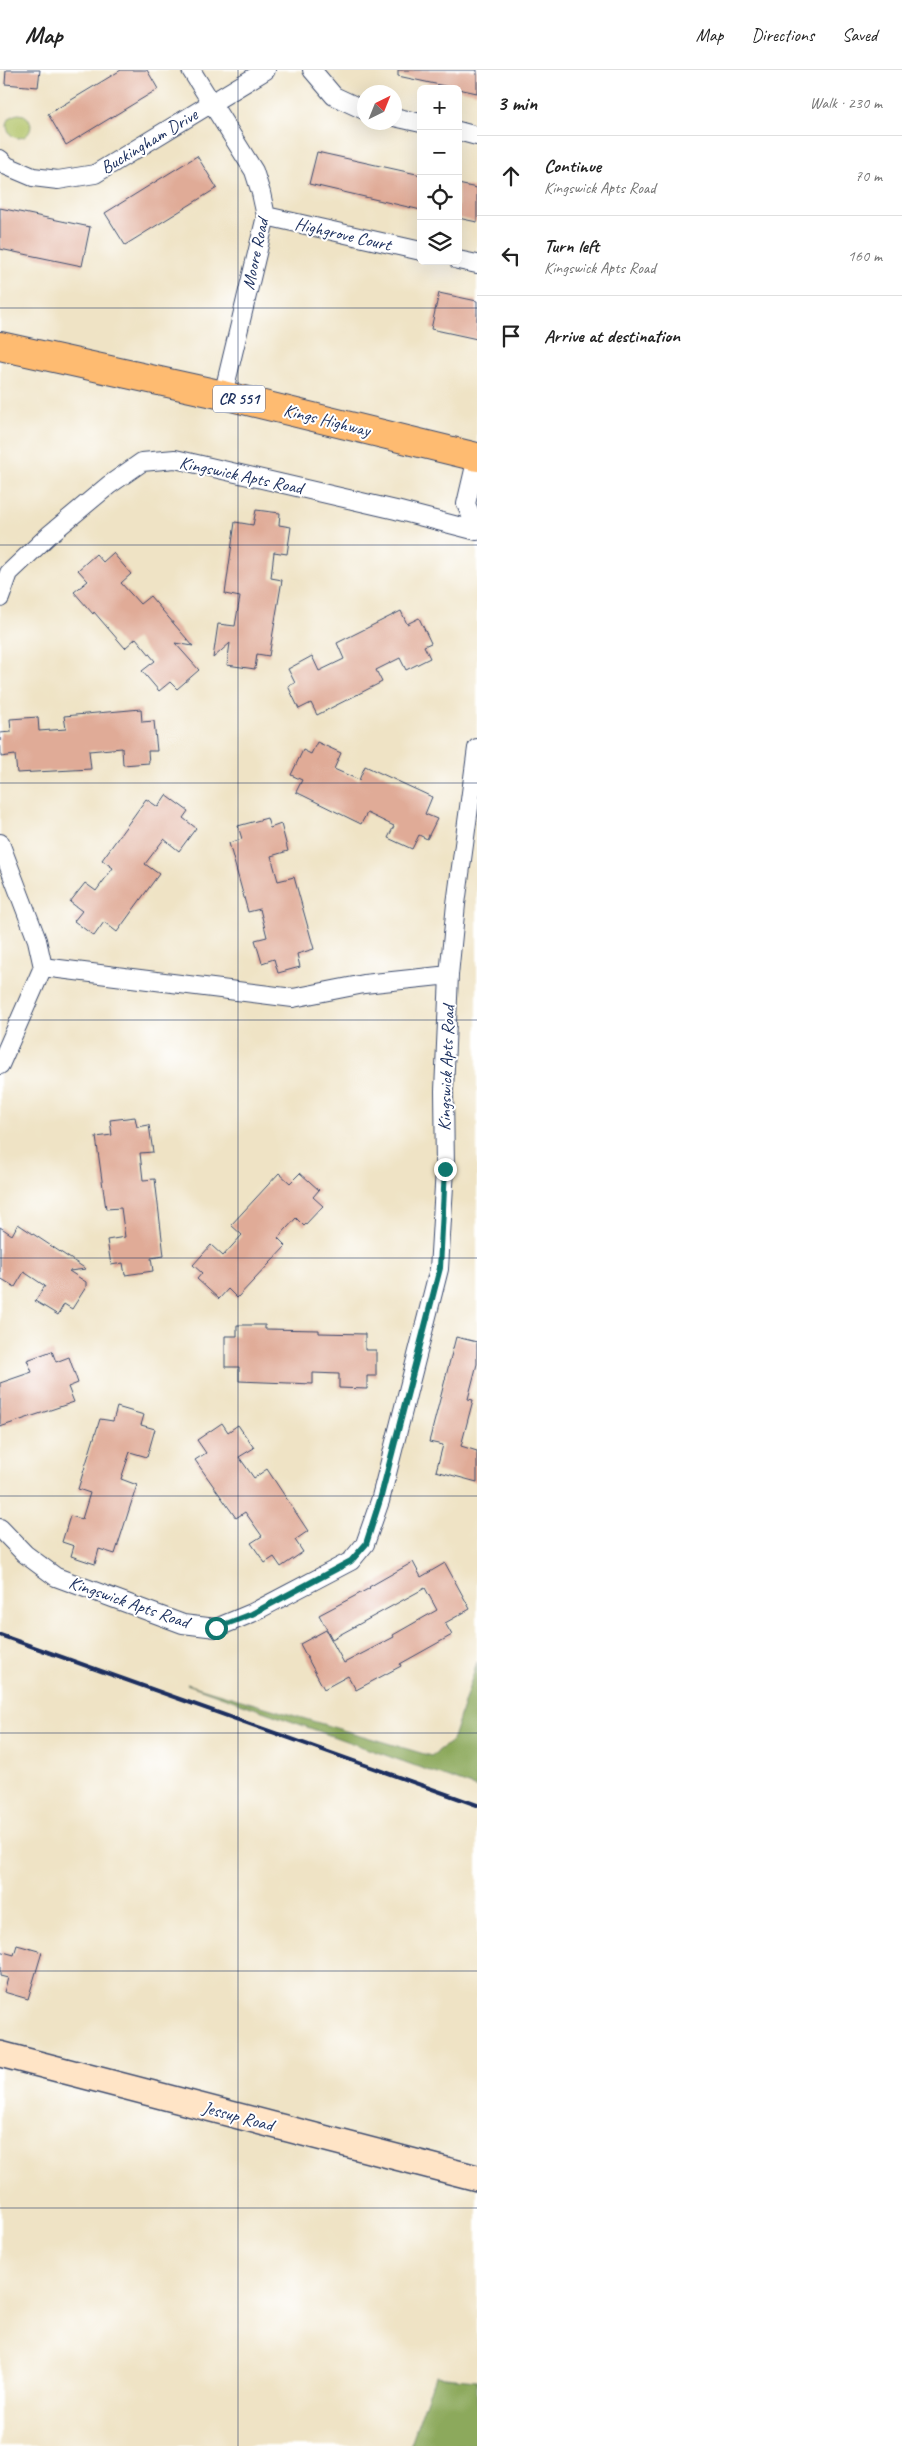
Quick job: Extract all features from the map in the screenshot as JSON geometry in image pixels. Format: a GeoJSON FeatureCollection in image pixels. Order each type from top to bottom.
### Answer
{"type":"FeatureCollection","features":[{"type":"Feature","properties":{"kind":"main road","name":"Kings Highway"},"geometry":{"type":"LineString","coordinates":[[0,346],[222,395],[477,457]]}},
{"type":"Feature","properties":{"kind":"street","name":"Moore Road"},"geometry":{"type":"LineString","coordinates":[[191,70],[254,171],[266,216],[222,395]]}},
{"type":"Feature","properties":{"kind":"street","name":"Buckingham Drive"},"geometry":{"type":"LineString","coordinates":[[0,159],[7,166],[41,178],[58,180],[95,174],[266,70]]}},
{"type":"Feature","properties":{"kind":"street"},"geometry":{"type":"LineString","coordinates":[[312,70],[334,96],[357,107]]}},
{"type":"Feature","properties":{"kind":"street"},"geometry":{"type":"LineString","coordinates":[[402,119],[417,122]]}},
{"type":"Feature","properties":{"kind":"street"},"geometry":{"type":"LineString","coordinates":[[462,132],[477,136]]}},
{"type":"Feature","properties":{"kind":"street","name":"Highgrove Court"},"geometry":{"type":"LineString","coordinates":[[266,216],[417,250]]}},
{"type":"Feature","properties":{"kind":"street"},"geometry":{"type":"LineString","coordinates":[[462,261],[477,264]]}},
{"type":"Feature","properties":{"kind":"street","name":"Kingswick Apts Road"},"geometry":{"type":"LineString","coordinates":[[477,457],[466,504],[477,530]]}},
{"type":"Feature","properties":{"kind":"street","name":"Kingswick Apts Road"},"geometry":{"type":"LineString","coordinates":[[0,598],[9,573],[49,535],[109,485],[142,462],[175,459],[477,530]]}},
{"type":"Feature","properties":{"kind":"street","name":"Kingswick Apts Road"},"geometry":{"type":"LineString","coordinates":[[0,1528],[25,1554],[56,1577],[183,1624],[216,1628],[252,1614],[351,1561],[366,1544],[380,1500],[440,1268],[445,1169],[444,1091],[449,975],[456,904],[477,748]]}},
{"type":"Feature","properties":{"kind":"street"},"geometry":{"type":"LineString","coordinates":[[0,843],[37,940],[43,967],[0,1065]]}},
{"type":"Feature","properties":{"kind":"street"},"geometry":{"type":"LineString","coordinates":[[43,967],[293,998],[364,984],[449,975]]}},
{"type":"Feature","properties":{"kind":"street","name":"Jessup Road"},"geometry":{"type":"LineString","coordinates":[[0,2054],[477,2178]]}},
{"type":"Feature","properties":{"kind":"green space"},"geometry":{"type":"Polygon","coordinates":[[[19,114],[27,118],[31,126],[27,134],[19,138],[11,134],[7,126],[11,118],[19,114]]]}},
{"type":"Feature","properties":{"kind":"green space"},"geometry":{"type":"Polygon","coordinates":[[[477,1662],[477,1788],[187,1684],[431,1756],[452,1741],[477,1662]]]}},
{"type":"Feature","properties":{"kind":"green space"},"geometry":{"type":"Polygon","coordinates":[[[435,2376],[477,2380],[477,2446],[410,2446],[435,2376]]]}},
{"type":"Feature","properties":{"kind":"building"},"geometry":{"type":"Polygon","coordinates":[[[6,70],[40,70],[38,87],[5,84],[6,70]]]}},
{"type":"Feature","properties":{"kind":"building"},"geometry":{"type":"Polygon","coordinates":[[[121,70],[147,70],[158,89],[66,145],[48,114],[121,70]]]}},
{"type":"Feature","properties":{"kind":"building"},"geometry":{"type":"Polygon","coordinates":[[[398,70],[477,70],[477,93],[462,90],[462,85],[440,85],[398,76],[398,70]]]}},
{"type":"Feature","properties":{"kind":"building"},"geometry":{"type":"Polygon","coordinates":[[[317,152],[417,174],[417,209],[309,184],[317,152]]]}},
{"type":"Feature","properties":{"kind":"building"},"geometry":{"type":"Polygon","coordinates":[[[197,156],[217,188],[125,245],[105,213],[197,156]]]}},
{"type":"Feature","properties":{"kind":"building"},"geometry":{"type":"Polygon","coordinates":[[[462,185],[477,188],[477,222],[462,219],[462,185]]]}},
{"type":"Feature","properties":{"kind":"building"},"geometry":{"type":"Polygon","coordinates":[[[0,208],[90,227],[82,266],[0,249],[0,208]]]}},
{"type":"Feature","properties":{"kind":"building"},"geometry":{"type":"Polygon","coordinates":[[[439,293],[477,301],[477,339],[431,329],[439,293]]]}},
{"type":"Feature","properties":{"kind":"building"},"geometry":{"type":"Polygon","coordinates":[[[256,510],[280,513],[279,525],[291,527],[287,554],[274,552],[271,578],[282,580],[269,656],[257,654],[255,669],[227,665],[230,643],[213,658],[218,624],[235,626],[240,597],[225,594],[235,522],[253,525],[256,510]]]}},
{"type":"Feature","properties":{"kind":"building"},"geometry":{"type":"Polygon","coordinates":[[[113,553],[131,574],[121,583],[140,604],[150,596],[193,646],[175,643],[199,670],[177,689],[170,682],[159,691],[142,671],[155,661],[136,638],[125,648],[74,592],[88,581],[78,570],[96,554],[103,562],[113,553]]]}},
{"type":"Feature","properties":{"kind":"building"},"geometry":{"type":"Polygon","coordinates":[[[401,611],[407,624],[419,618],[431,643],[424,646],[430,658],[406,670],[400,658],[376,670],[382,682],[317,715],[311,703],[299,709],[288,686],[295,683],[288,669],[312,656],[319,671],[344,659],[337,643],[401,611]]]}},
{"type":"Feature","properties":{"kind":"building"},"geometry":{"type":"Polygon","coordinates":[[[141,709],[142,722],[154,721],[157,751],[148,751],[149,763],[123,765],[122,748],[89,751],[91,769],[17,773],[15,755],[1,757],[0,733],[11,732],[10,719],[38,717],[39,731],[66,729],[64,716],[141,709]]]}},
{"type":"Feature","properties":{"kind":"building"},"geometry":{"type":"Polygon","coordinates":[[[317,742],[341,753],[334,769],[359,780],[365,766],[432,797],[425,814],[437,819],[427,839],[419,835],[412,849],[388,838],[394,826],[367,813],[361,824],[296,792],[302,780],[291,775],[303,750],[311,754],[317,742]]]}},
{"type":"Feature","properties":{"kind":"building"},"geometry":{"type":"Polygon","coordinates":[[[166,795],[188,811],[183,818],[196,828],[179,851],[164,839],[145,864],[159,874],[117,932],[104,922],[94,936],[74,921],[82,911],[70,902],[85,883],[96,891],[113,868],[102,860],[146,799],[158,807],[166,795]]]}},
{"type":"Feature","properties":{"kind":"building"},"geometry":{"type":"Polygon","coordinates":[[[267,818],[270,828],[281,824],[288,851],[271,856],[278,881],[294,877],[314,949],[297,954],[300,967],[278,973],[274,959],[262,963],[255,940],[267,937],[260,909],[248,912],[229,843],[242,839],[238,826],[267,818]]]}},
{"type":"Feature","properties":{"kind":"building"},"geometry":{"type":"Polygon","coordinates":[[[135,1117],[137,1127],[149,1125],[153,1152],[140,1153],[143,1180],[155,1179],[164,1256],[151,1258],[153,1271],[125,1275],[123,1263],[111,1265],[107,1240],[125,1237],[121,1208],[106,1209],[96,1137],[112,1135],[110,1120],[135,1117]]]}},
{"type":"Feature","properties":{"kind":"building"},"geometry":{"type":"Polygon","coordinates":[[[279,1173],[290,1183],[300,1173],[319,1190],[313,1197],[323,1206],[304,1226],[296,1218],[278,1238],[286,1246],[237,1298],[228,1289],[219,1299],[197,1279],[202,1273],[193,1265],[211,1245],[223,1256],[242,1235],[231,1225],[279,1173]]]}},
{"type":"Feature","properties":{"kind":"building"},"geometry":{"type":"Polygon","coordinates":[[[18,1224],[86,1269],[69,1271],[86,1282],[86,1287],[72,1309],[64,1304],[58,1315],[35,1301],[45,1286],[24,1272],[15,1287],[0,1278],[0,1227],[12,1235],[18,1224]]]}},
{"type":"Feature","properties":{"kind":"building"},"geometry":{"type":"Polygon","coordinates":[[[237,1325],[265,1325],[265,1329],[319,1330],[319,1333],[365,1334],[365,1350],[376,1350],[376,1376],[367,1376],[367,1389],[339,1388],[339,1374],[313,1373],[313,1384],[239,1381],[239,1367],[225,1367],[225,1336],[237,1336],[237,1325]]]}},
{"type":"Feature","properties":{"kind":"building"},"geometry":{"type":"Polygon","coordinates":[[[456,1337],[477,1342],[477,1364],[468,1399],[473,1400],[461,1446],[477,1451],[477,1482],[436,1471],[443,1445],[429,1442],[456,1337]]]}},
{"type":"Feature","properties":{"kind":"building"},"geometry":{"type":"Polygon","coordinates":[[[52,1351],[56,1362],[69,1357],[78,1383],[68,1387],[74,1402],[0,1427],[0,1383],[32,1372],[27,1360],[52,1351]]]}},
{"type":"Feature","properties":{"kind":"building"},"geometry":{"type":"Polygon","coordinates":[[[117,1407],[144,1415],[141,1425],[155,1429],[147,1457],[130,1452],[121,1479],[137,1485],[115,1554],[99,1549],[95,1564],[71,1556],[74,1546],[62,1542],[70,1516],[82,1519],[90,1493],[78,1489],[100,1419],[113,1421],[117,1407]]]}},
{"type":"Feature","properties":{"kind":"building"},"geometry":{"type":"Polygon","coordinates":[[[222,1423],[228,1432],[238,1425],[254,1448],[239,1457],[254,1478],[267,1469],[308,1531],[295,1540],[303,1552],[281,1567],[274,1557],[265,1563],[251,1543],[262,1536],[245,1512],[236,1518],[195,1460],[206,1453],[197,1440],[222,1423]]]}},
{"type":"Feature","properties":{"kind":"building"},"geometry":{"type":"Polygon","coordinates":[[[413,1562],[421,1577],[445,1563],[470,1609],[445,1623],[452,1635],[400,1664],[401,1666],[356,1690],[348,1676],[324,1689],[300,1644],[326,1630],[344,1663],[394,1637],[393,1635],[437,1610],[425,1588],[332,1639],[319,1615],[370,1588],[413,1562]]]}},
{"type":"Feature","properties":{"kind":"building"},"geometry":{"type":"Polygon","coordinates":[[[17,1945],[42,1952],[28,1999],[4,1992],[8,1978],[0,1976],[0,1951],[14,1955],[17,1945]]]}},
{"type":"Feature","properties":{"kind":"railway"},"geometry":{"type":"LineString","coordinates":[[0,1635],[477,1805]]}},
{"type":"Feature","properties":{"kind":"route"},"geometry":{"type":"LineString","coordinates":[[216,1628],[252,1614],[351,1561],[366,1544],[380,1500],[396,1431],[440,1268],[445,1169]]}}]}
